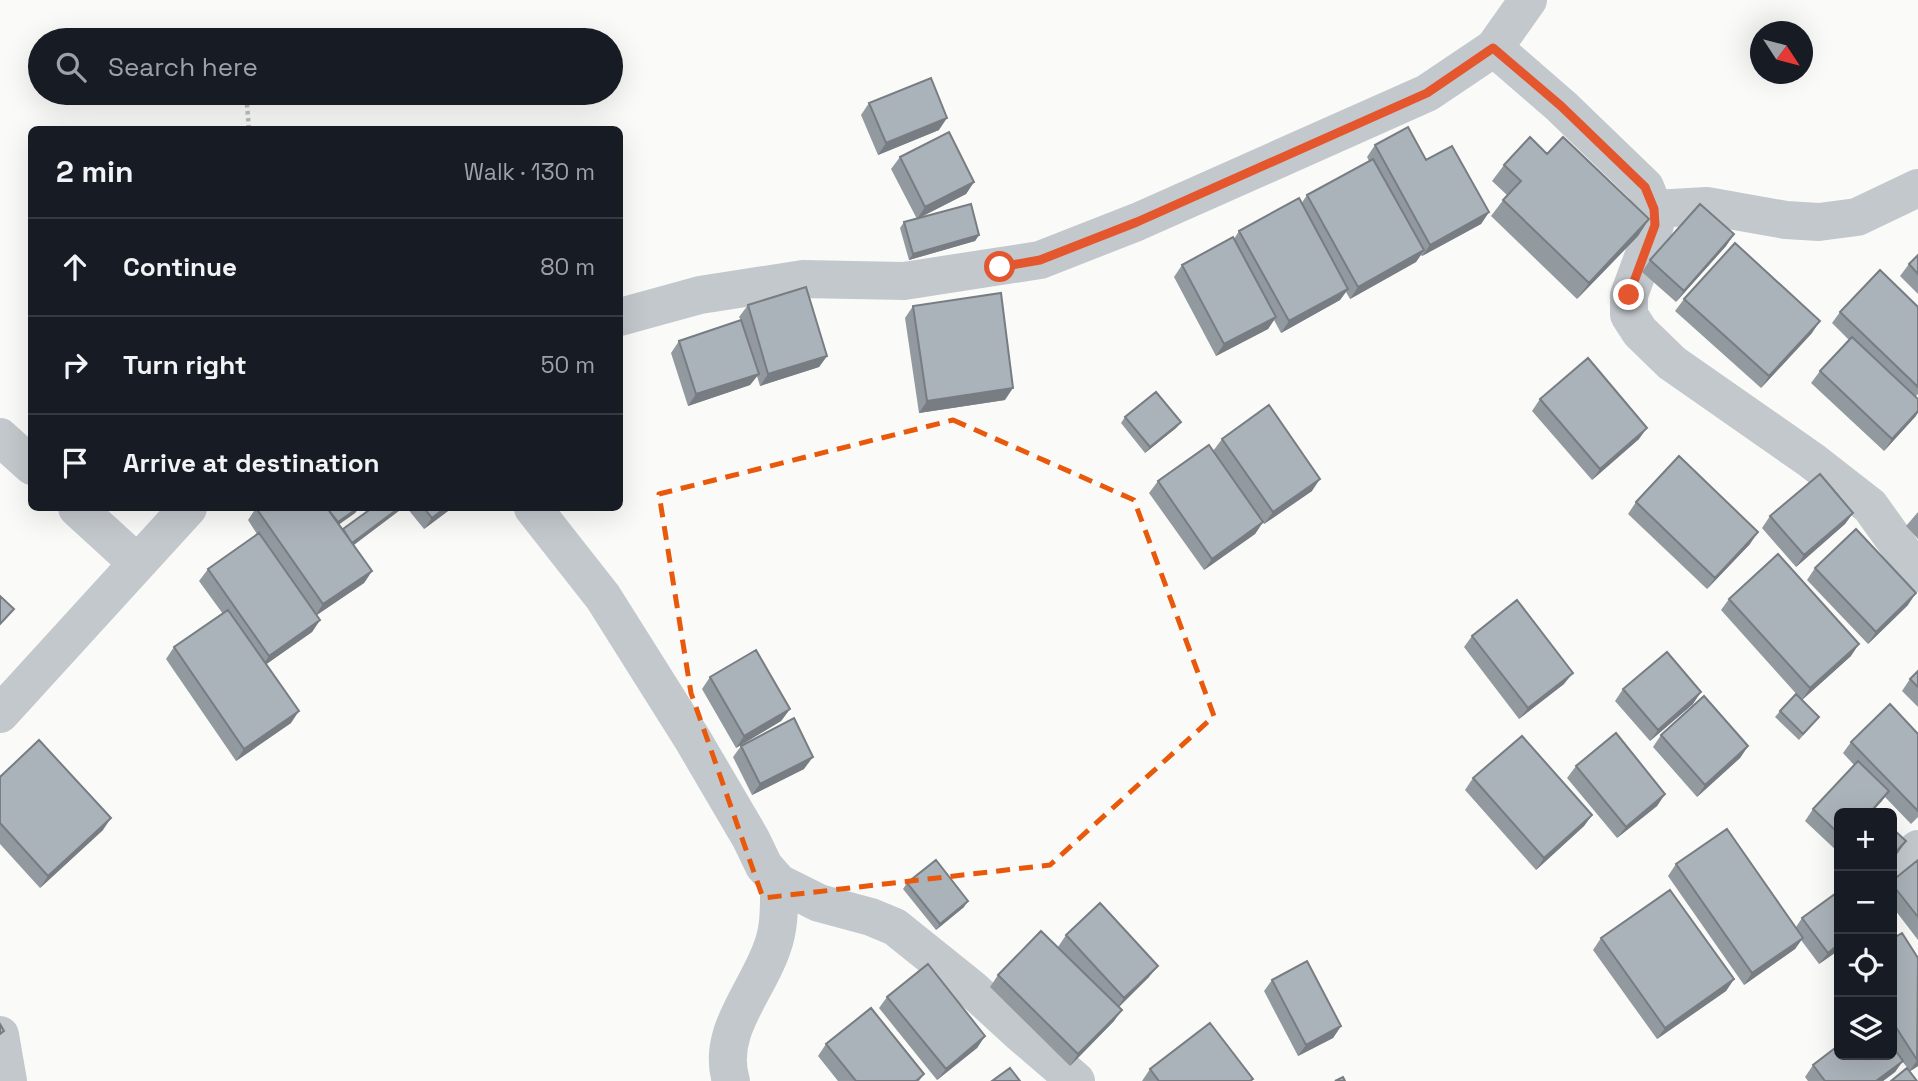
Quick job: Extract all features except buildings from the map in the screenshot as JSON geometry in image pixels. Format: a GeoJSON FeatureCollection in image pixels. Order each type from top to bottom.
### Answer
{"type":"FeatureCollection","features":[{"type":"Feature","properties":{"kind":"street"},"geometry":{"type":"LineString","coordinates":[[623,316],[700,295],[803,279],[904,281],[1040,260],[1137,222],[1427,93],[1493,48],[1528,0]]}},
{"type":"Feature","properties":{"kind":"street"},"geometry":{"type":"LineString","coordinates":[[1493,48],[1561,106],[1645,187],[1654,209],[1655,225],[1629,295],[1629,315],[1640,332],[1672,363],[1811,460],[1870,506],[1918,573]]}},
{"type":"Feature","properties":{"kind":"street"},"geometry":{"type":"LineString","coordinates":[[1654,209],[1707,206],[1786,220],[1819,222],[1857,217],[1918,188]]}},
{"type":"Feature","properties":{"kind":"street"},"geometry":{"type":"LineString","coordinates":[[0,437],[28,462]]}},
{"type":"Feature","properties":{"kind":"street"},"geometry":{"type":"LineString","coordinates":[[80,511],[137,563]]}},
{"type":"Feature","properties":{"kind":"street"},"geometry":{"type":"LineString","coordinates":[[0,714],[185,511]]}},
{"type":"Feature","properties":{"kind":"street"},"geometry":{"type":"LineString","coordinates":[[535,511],[603,597],[693,740],[764,866],[779,883],[819,903],[871,917],[895,928],[971,988],[1076,1081]]}},
{"type":"Feature","properties":{"kind":"street"},"geometry":{"type":"LineString","coordinates":[[1896,871],[1918,849]]}},
{"type":"Feature","properties":{"kind":"street"},"geometry":{"type":"LineString","coordinates":[[731,1081],[726,1067],[727,1044],[772,949],[778,925],[779,883]]}},
{"type":"Feature","properties":{"kind":"street"},"geometry":{"type":"LineString","coordinates":[[0,1035],[8,1081]]}},
{"type":"Feature","properties":{"kind":"path"},"geometry":{"type":"LineString","coordinates":[[247,105],[249,126]]}},
{"type":"Feature","properties":{"kind":"highlighted area"},"geometry":{"type":"Polygon","coordinates":[[[953,420],[1134,500],[1214,716],[1050,865],[763,898],[691,693],[659,494],[953,420]]]}},
{"type":"Feature","properties":{"kind":"route"},"geometry":{"type":"LineString","coordinates":[[1000,267],[1040,260],[1137,222],[1427,93],[1493,48],[1561,106],[1645,187],[1654,209],[1655,225],[1629,295]]}}]}
